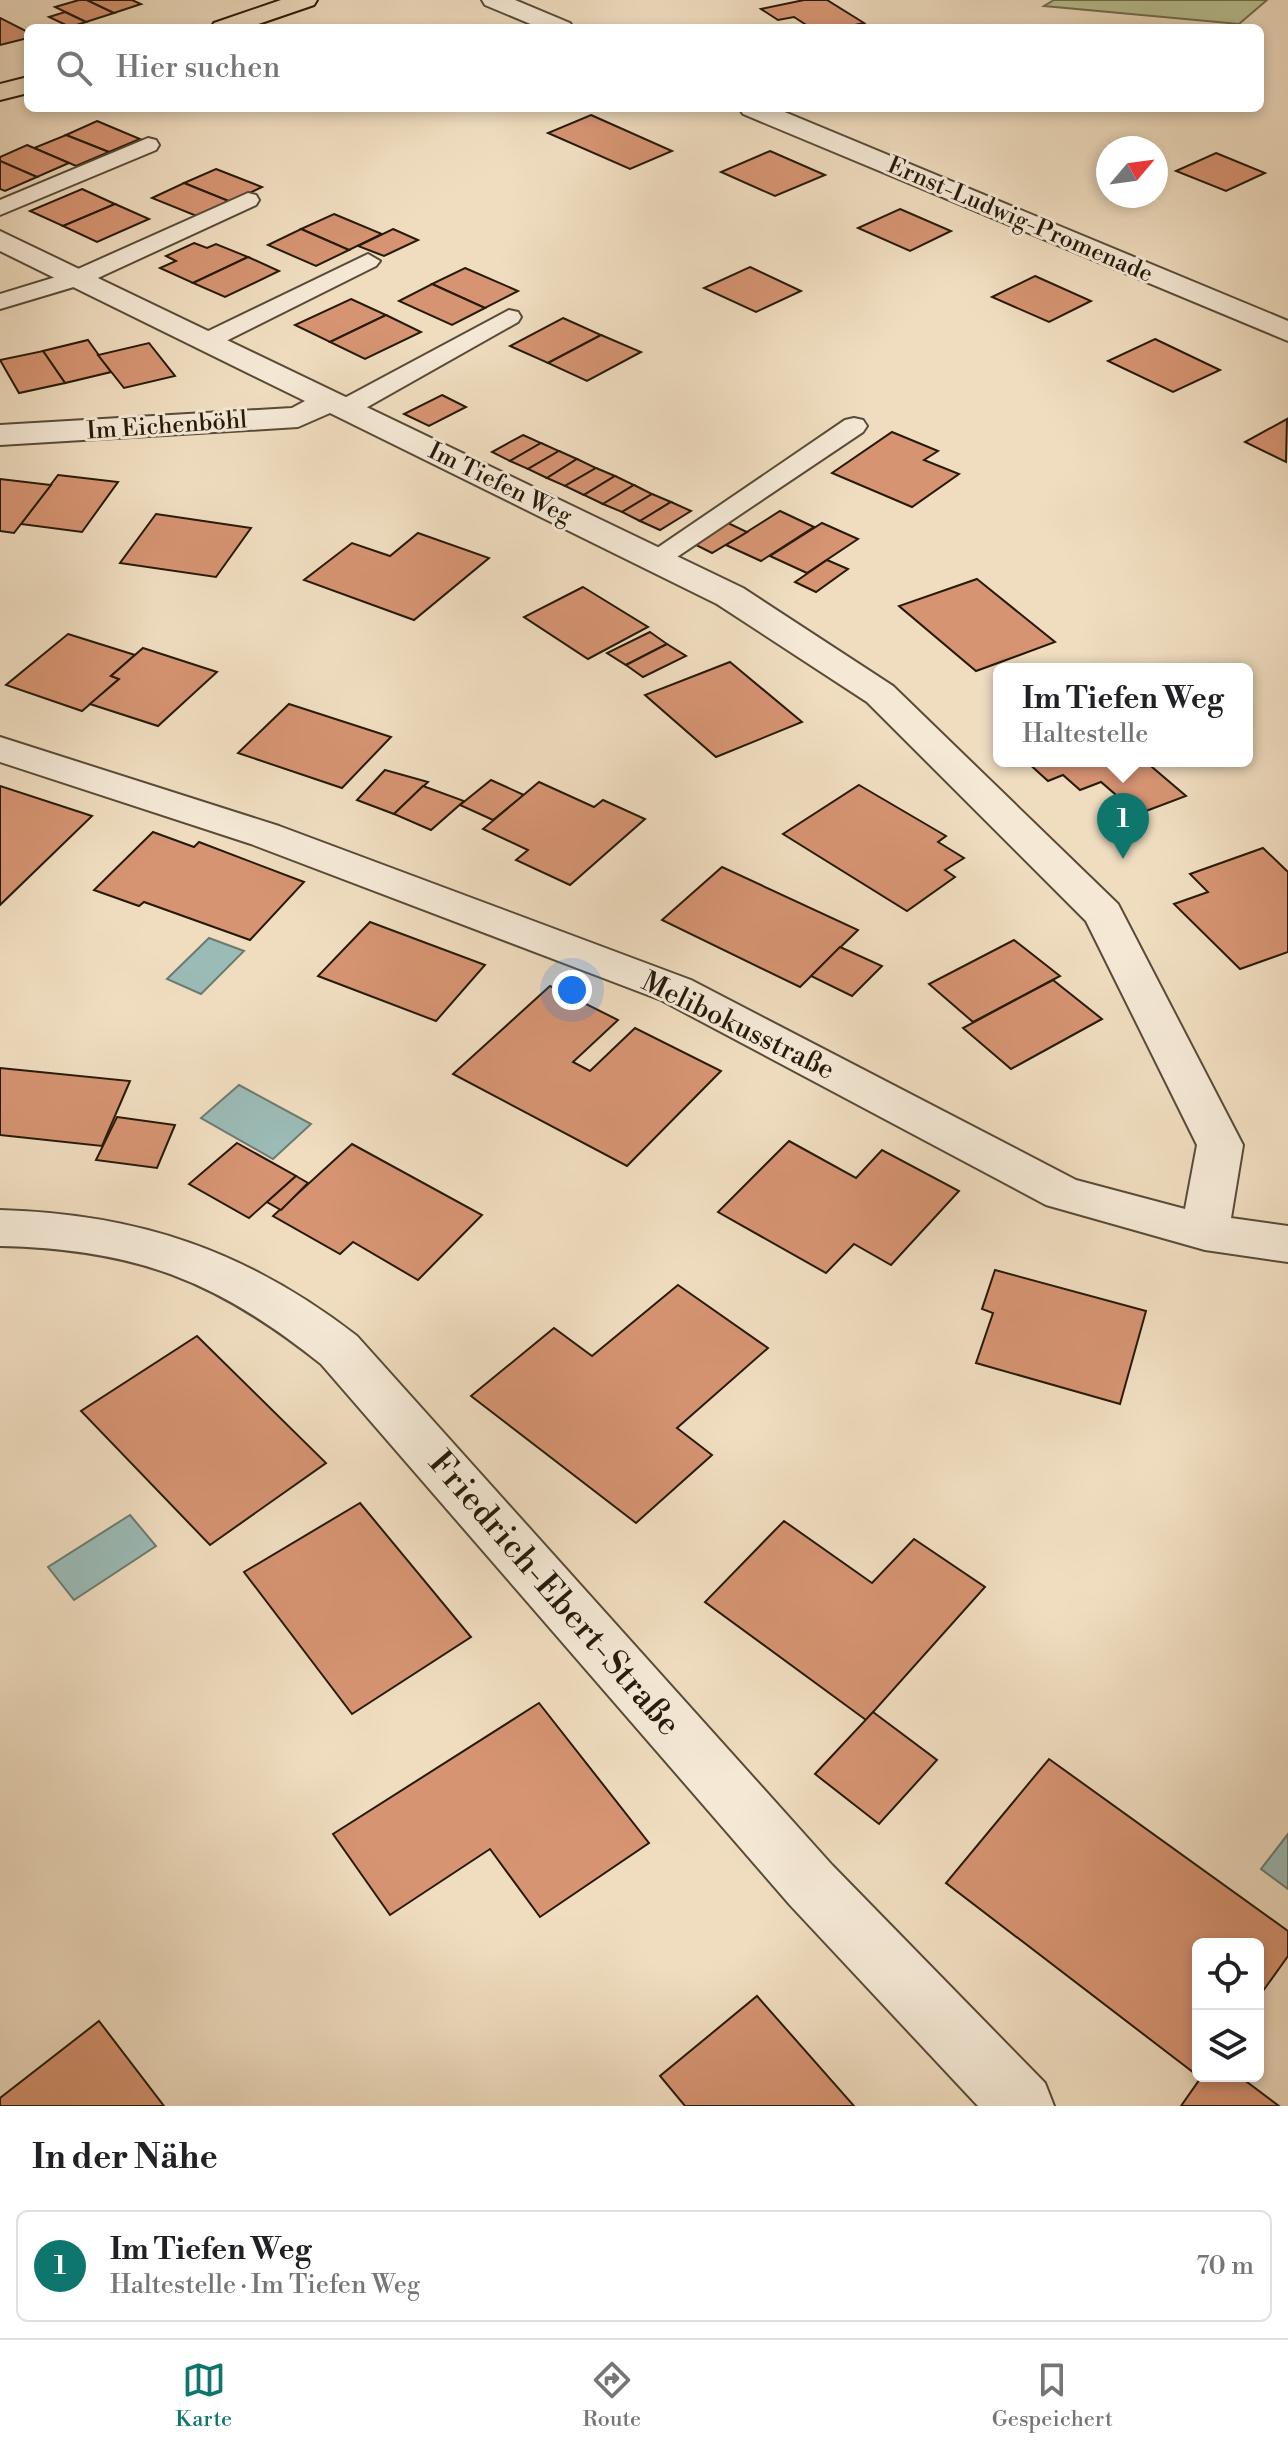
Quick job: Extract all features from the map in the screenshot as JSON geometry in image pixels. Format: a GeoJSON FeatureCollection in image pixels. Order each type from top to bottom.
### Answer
{"type":"FeatureCollection","features":[{"type":"Feature","properties":{"kind":"main road"},"geometry":{"type":"LineString","coordinates":[[235,24],[305,0]]}},
{"type":"Feature","properties":{"kind":"main road"},"geometry":{"type":"LineString","coordinates":[[0,92],[24,86]]}},
{"type":"Feature","properties":{"kind":"street"},"geometry":{"type":"LineString","coordinates":[[494,0],[551,24]]}},
{"type":"Feature","properties":{"kind":"street","name":"Ernst-Ludwig-Promenade"},"geometry":{"type":"LineString","coordinates":[[762,112],[1288,332]]}},
{"type":"Feature","properties":{"kind":"street","name":"Im Tiefen Weg"},"geometry":{"type":"LineString","coordinates":[[0,240],[730,596],[880,694],[1103,914],[1220,1145],[1205,1232]]}},
{"type":"Feature","properties":{"kind":"street","name":"Im Eichenböhl"},"geometry":{"type":"LineString","coordinates":[[0,435],[298,417],[338,404]]}},
{"type":"Feature","properties":{"kind":"street","name":"Melibokusstraße"},"geometry":{"type":"LineString","coordinates":[[0,749],[265,835],[676,990],[1062,1193],[1205,1232],[1288,1244]]}},
{"type":"Feature","properties":{"kind":"street","name":"Friedrich-Ebert-Straße"},"geometry":{"type":"LineString","coordinates":[[0,1228],[28,1227],[129,1241],[214,1267],[295,1312],[339,1350],[811,1885],[1022,2106]]}},
{"type":"Feature","properties":{"kind":"lane"},"geometry":{"type":"LineString","coordinates":[[0,208],[148,145]]}},
{"type":"Feature","properties":{"kind":"lane"},"geometry":{"type":"LineString","coordinates":[[0,302],[78,278],[248,200]]}},
{"type":"Feature","properties":{"kind":"lane"},"geometry":{"type":"LineString","coordinates":[[209,340],[368,261]]}},
{"type":"Feature","properties":{"kind":"lane"},"geometry":{"type":"LineString","coordinates":[[338,404],[509,317]]}},
{"type":"Feature","properties":{"kind":"lane"},"geometry":{"type":"LineString","coordinates":[[655,559],[854,426]]}},
{"type":"Feature","properties":{"kind":"green space"},"geometry":{"type":"Polygon","coordinates":[[[1054,0],[1267,0],[1239,24],[1044,6],[1054,0]]]}},
{"type":"Feature","properties":{"kind":"water"},"geometry":{"type":"Polygon","coordinates":[[[209,938],[244,951],[201,994],[167,979],[209,938]]]}},
{"type":"Feature","properties":{"kind":"water"},"geometry":{"type":"Polygon","coordinates":[[[239,1085],[311,1124],[273,1159],[201,1118],[239,1085]]]}},
{"type":"Feature","properties":{"kind":"water"},"geometry":{"type":"Polygon","coordinates":[[[130,1515],[156,1546],[74,1600],[48,1567],[130,1515]]]}},
{"type":"Feature","properties":{"kind":"water"},"geometry":{"type":"Polygon","coordinates":[[[1288,1834],[1288,1889],[1261,1869],[1288,1834]]]}},
{"type":"Feature","properties":{"kind":"building"},"geometry":{"type":"Polygon","coordinates":[[[87,0],[114,13],[86,22],[55,7],[87,0]]]}},
{"type":"Feature","properties":{"kind":"building"},"geometry":{"type":"Polygon","coordinates":[[[87,0],[132,0],[141,4],[114,13],[87,0]]]}},
{"type":"Feature","properties":{"kind":"building"},"geometry":{"type":"Polygon","coordinates":[[[804,0],[827,0],[864,23],[805,24],[794,17],[778,20],[761,9],[804,0]]]}},
{"type":"Feature","properties":{"kind":"building"},"geometry":{"type":"Polygon","coordinates":[[[65,12],[86,22],[64,24],[49,17],[65,12]]]}},
{"type":"Feature","properties":{"kind":"building"},"geometry":{"type":"Polygon","coordinates":[[[0,18],[24,30],[24,39],[0,45],[0,18]]]}},
{"type":"Feature","properties":{"kind":"building"},"geometry":{"type":"Polygon","coordinates":[[[591,115],[672,151],[630,169],[548,133],[591,115]]]}},
{"type":"Feature","properties":{"kind":"building"},"geometry":{"type":"Polygon","coordinates":[[[97,121],[140,139],[109,152],[66,135],[97,121]]]}},
{"type":"Feature","properties":{"kind":"building"},"geometry":{"type":"Polygon","coordinates":[[[66,135],[109,152],[76,166],[34,148],[66,135]]]}},
{"type":"Feature","properties":{"kind":"building"},"geometry":{"type":"Polygon","coordinates":[[[27,145],[69,163],[37,177],[0,161],[0,157],[27,145]]]}},
{"type":"Feature","properties":{"kind":"building"},"geometry":{"type":"Polygon","coordinates":[[[770,151],[825,175],[775,196],[721,172],[770,151]]]}},
{"type":"Feature","properties":{"kind":"building"},"geometry":{"type":"Polygon","coordinates":[[[1216,153],[1265,173],[1226,191],[1176,171],[1216,153]]]}},
{"type":"Feature","properties":{"kind":"building"},"geometry":{"type":"Polygon","coordinates":[[[0,161],[37,177],[5,191],[0,189],[0,161]]]}},
{"type":"Feature","properties":{"kind":"building"},"geometry":{"type":"Polygon","coordinates":[[[216,169],[262,187],[231,202],[184,183],[216,169]]]}},
{"type":"Feature","properties":{"kind":"building"},"geometry":{"type":"Polygon","coordinates":[[[184,183],[231,202],[199,217],[152,198],[184,183]]]}},
{"type":"Feature","properties":{"kind":"building"},"geometry":{"type":"Polygon","coordinates":[[[82,189],[115,204],[63,226],[30,211],[82,189]]]}},
{"type":"Feature","properties":{"kind":"building"},"geometry":{"type":"Polygon","coordinates":[[[115,204],[149,219],[97,242],[63,226],[115,204]]]}},
{"type":"Feature","properties":{"kind":"building"},"geometry":{"type":"Polygon","coordinates":[[[900,209],[951,231],[910,251],[858,228],[900,209]]]}},
{"type":"Feature","properties":{"kind":"building"},"geometry":{"type":"Polygon","coordinates":[[[334,214],[382,234],[349,250],[301,229],[334,214]]]}},
{"type":"Feature","properties":{"kind":"building"},"geometry":{"type":"Polygon","coordinates":[[[301,229],[349,250],[316,266],[268,245],[301,229]]]}},
{"type":"Feature","properties":{"kind":"building"},"geometry":{"type":"Polygon","coordinates":[[[393,229],[418,240],[384,256],[358,246],[393,229]]]}},
{"type":"Feature","properties":{"kind":"building"},"geometry":{"type":"Polygon","coordinates":[[[194,243],[207,248],[216,244],[248,257],[193,283],[160,268],[176,261],[166,256],[194,243]]]}},
{"type":"Feature","properties":{"kind":"building"},"geometry":{"type":"Polygon","coordinates":[[[248,257],[279,271],[225,297],[193,283],[248,257]]]}},
{"type":"Feature","properties":{"kind":"building"},"geometry":{"type":"Polygon","coordinates":[[[750,267],[801,291],[756,312],[704,288],[750,267]]]}},
{"type":"Feature","properties":{"kind":"building"},"geometry":{"type":"Polygon","coordinates":[[[465,268],[518,291],[485,308],[432,284],[465,268]]]}},
{"type":"Feature","properties":{"kind":"building"},"geometry":{"type":"Polygon","coordinates":[[[1035,276],[1091,301],[1049,322],[992,297],[1035,276]]]}},
{"type":"Feature","properties":{"kind":"building"},"geometry":{"type":"Polygon","coordinates":[[[432,284],[485,308],[452,325],[399,301],[432,284]]]}},
{"type":"Feature","properties":{"kind":"building"},"geometry":{"type":"Polygon","coordinates":[[[351,299],[386,315],[330,342],[295,325],[351,299]]]}},
{"type":"Feature","properties":{"kind":"building"},"geometry":{"type":"Polygon","coordinates":[[[386,315],[421,332],[365,359],[330,342],[386,315]]]}},
{"type":"Feature","properties":{"kind":"building"},"geometry":{"type":"Polygon","coordinates":[[[563,318],[601,335],[548,363],[510,346],[563,318]]]}},
{"type":"Feature","properties":{"kind":"building"},"geometry":{"type":"Polygon","coordinates":[[[601,335],[641,352],[587,381],[548,363],[601,335]]]}},
{"type":"Feature","properties":{"kind":"building"},"geometry":{"type":"Polygon","coordinates":[[[1155,339],[1220,370],[1173,392],[1108,361],[1155,339]]]}},
{"type":"Feature","properties":{"kind":"building"},"geometry":{"type":"Polygon","coordinates":[[[88,340],[111,372],[65,383],[43,351],[88,340]]]}},
{"type":"Feature","properties":{"kind":"building"},"geometry":{"type":"Polygon","coordinates":[[[149,343],[175,376],[124,388],[98,355],[149,343]]]}},
{"type":"Feature","properties":{"kind":"building"},"geometry":{"type":"Polygon","coordinates":[[[43,351],[65,383],[19,393],[0,360],[43,351]]]}},
{"type":"Feature","properties":{"kind":"building"},"geometry":{"type":"Polygon","coordinates":[[[442,395],[466,407],[429,426],[404,414],[442,395]]]}},
{"type":"Feature","properties":{"kind":"building"},"geometry":{"type":"Polygon","coordinates":[[[1287,419],[1286,462],[1245,442],[1287,419]]]}},
{"type":"Feature","properties":{"kind":"building"},"geometry":{"type":"Polygon","coordinates":[[[892,432],[938,451],[924,460],[959,474],[912,507],[832,473],[892,432]]]}},
{"type":"Feature","properties":{"kind":"building"},"geometry":{"type":"Polygon","coordinates":[[[523,435],[541,443],[510,461],[492,452],[523,435]]]}},
{"type":"Feature","properties":{"kind":"building"},"geometry":{"type":"Polygon","coordinates":[[[541,443],[559,451],[528,469],[510,461],[541,443]]]}},
{"type":"Feature","properties":{"kind":"building"},"geometry":{"type":"Polygon","coordinates":[[[559,451],[577,459],[547,478],[528,469],[559,451]]]}},
{"type":"Feature","properties":{"kind":"building"},"geometry":{"type":"Polygon","coordinates":[[[577,459],[596,468],[565,486],[547,478],[577,459]]]}},
{"type":"Feature","properties":{"kind":"building"},"geometry":{"type":"Polygon","coordinates":[[[596,468],[615,476],[584,495],[565,486],[596,468]]]}},
{"type":"Feature","properties":{"kind":"building"},"geometry":{"type":"Polygon","coordinates":[[[58,475],[118,482],[82,532],[21,524],[58,475]]]}},
{"type":"Feature","properties":{"kind":"building"},"geometry":{"type":"Polygon","coordinates":[[[615,476],[634,485],[603,504],[584,495],[615,476]]]}},
{"type":"Feature","properties":{"kind":"building"},"geometry":{"type":"Polygon","coordinates":[[[0,479],[51,485],[14,533],[0,531],[0,479]]]}},
{"type":"Feature","properties":{"kind":"building"},"geometry":{"type":"Polygon","coordinates":[[[634,485],[652,494],[622,512],[603,504],[634,485]]]}},
{"type":"Feature","properties":{"kind":"building"},"geometry":{"type":"Polygon","coordinates":[[[652,494],[671,502],[640,521],[622,512],[652,494]]]}},
{"type":"Feature","properties":{"kind":"building"},"geometry":{"type":"Polygon","coordinates":[[[671,502],[691,511],[660,530],[640,521],[671,502]]]}},
{"type":"Feature","properties":{"kind":"building"},"geometry":{"type":"Polygon","coordinates":[[[780,511],[814,527],[761,561],[726,545],[780,511]]]}},
{"type":"Feature","properties":{"kind":"building"},"geometry":{"type":"Polygon","coordinates":[[[156,514],[251,528],[216,577],[120,563],[156,514]]]}},
{"type":"Feature","properties":{"kind":"building"},"geometry":{"type":"Polygon","coordinates":[[[728,523],[747,532],[712,553],[694,544],[728,523]]]}},
{"type":"Feature","properties":{"kind":"building"},"geometry":{"type":"Polygon","coordinates":[[[822,523],[858,539],[807,573],[770,556],[822,523]]]}},
{"type":"Feature","properties":{"kind":"building"},"geometry":{"type":"Polygon","coordinates":[[[418,533],[489,558],[414,620],[304,580],[352,543],[390,556],[418,533]]]}},
{"type":"Feature","properties":{"kind":"building"},"geometry":{"type":"Polygon","coordinates":[[[827,560],[848,569],[816,592],[795,582],[827,560]]]}},
{"type":"Feature","properties":{"kind":"building"},"geometry":{"type":"Polygon","coordinates":[[[977,579],[1055,642],[976,671],[899,606],[977,579]]]}},
{"type":"Feature","properties":{"kind":"building"},"geometry":{"type":"Polygon","coordinates":[[[583,587],[648,627],[588,659],[524,617],[583,587]]]}},
{"type":"Feature","properties":{"kind":"building"},"geometry":{"type":"Polygon","coordinates":[[[650,632],[667,644],[626,665],[607,653],[650,632]]]}},
{"type":"Feature","properties":{"kind":"building"},"geometry":{"type":"Polygon","coordinates":[[[68,634],[135,655],[111,676],[119,679],[82,711],[6,685],[68,634]]]}},
{"type":"Feature","properties":{"kind":"building"},"geometry":{"type":"Polygon","coordinates":[[[667,644],[686,656],[643,677],[626,665],[667,644]]]}},
{"type":"Feature","properties":{"kind":"building"},"geometry":{"type":"Polygon","coordinates":[[[143,648],[217,672],[158,726],[90,704],[119,679],[111,676],[143,648]]]}},
{"type":"Feature","properties":{"kind":"building"},"geometry":{"type":"Polygon","coordinates":[[[730,662],[802,722],[716,757],[645,695],[730,662]]]}},
{"type":"Feature","properties":{"kind":"building"},"geometry":{"type":"Polygon","coordinates":[[[289,704],[391,737],[342,788],[238,753],[289,704]]]}},
{"type":"Feature","properties":{"kind":"building"},"geometry":{"type":"Polygon","coordinates":[[[1033,767],[1152,767],[1186,796],[1138,814],[1101,782],[1080,790],[1063,775],[1048,781],[1033,767]]]}},
{"type":"Feature","properties":{"kind":"building"},"geometry":{"type":"Polygon","coordinates":[[[385,770],[428,782],[394,814],[357,800],[385,770]]]}},
{"type":"Feature","properties":{"kind":"building"},"geometry":{"type":"Polygon","coordinates":[[[491,780],[524,795],[493,820],[460,805],[491,780]]]}},
{"type":"Feature","properties":{"kind":"building"},"geometry":{"type":"Polygon","coordinates":[[[539,782],[594,807],[603,800],[645,819],[570,885],[516,860],[528,850],[483,829],[539,782]]]}},
{"type":"Feature","properties":{"kind":"building"},"geometry":{"type":"Polygon","coordinates":[[[859,785],[946,836],[938,842],[964,858],[945,870],[955,877],[907,911],[783,834],[859,785]]]}},
{"type":"Feature","properties":{"kind":"building"},"geometry":{"type":"Polygon","coordinates":[[[0,786],[92,816],[0,905],[0,786]]]}},
{"type":"Feature","properties":{"kind":"building"},"geometry":{"type":"Polygon","coordinates":[[[423,786],[464,801],[431,830],[394,814],[423,786]]]}},
{"type":"Feature","properties":{"kind":"building"},"geometry":{"type":"Polygon","coordinates":[[[153,832],[194,847],[199,842],[304,882],[250,940],[144,902],[139,906],[94,890],[153,832]]]}},
{"type":"Feature","properties":{"kind":"building"},"geometry":{"type":"Polygon","coordinates":[[[1263,848],[1288,872],[1288,952],[1240,969],[1174,904],[1208,892],[1190,874],[1263,848]]]}},
{"type":"Feature","properties":{"kind":"building"},"geometry":{"type":"Polygon","coordinates":[[[722,867],[858,930],[800,987],[662,920],[722,867]]]}},
{"type":"Feature","properties":{"kind":"building"},"geometry":{"type":"Polygon","coordinates":[[[370,922],[485,965],[436,1021],[318,976],[370,922]]]}},
{"type":"Feature","properties":{"kind":"building"},"geometry":{"type":"Polygon","coordinates":[[[1014,940],[1060,976],[973,1022],[929,984],[1014,940]]]}},
{"type":"Feature","properties":{"kind":"building"},"geometry":{"type":"Polygon","coordinates":[[[840,947],[882,966],[852,996],[811,976],[840,947]]]}},
{"type":"Feature","properties":{"kind":"building"},"geometry":{"type":"Polygon","coordinates":[[[1053,980],[1102,1019],[1011,1069],[963,1028],[1053,980]]]}},
{"type":"Feature","properties":{"kind":"building"},"geometry":{"type":"Polygon","coordinates":[[[550,986],[618,1020],[573,1062],[590,1071],[635,1028],[721,1071],[627,1166],[453,1074],[550,986]]]}},
{"type":"Feature","properties":{"kind":"building"},"geometry":{"type":"Polygon","coordinates":[[[0,1068],[130,1081],[102,1146],[0,1135],[0,1068]]]}},
{"type":"Feature","properties":{"kind":"building"},"geometry":{"type":"Polygon","coordinates":[[[117,1117],[175,1125],[157,1168],[96,1160],[117,1117]]]}},
{"type":"Feature","properties":{"kind":"building"},"geometry":{"type":"Polygon","coordinates":[[[789,1141],[856,1178],[882,1150],[959,1191],[891,1265],[854,1244],[826,1273],[718,1212],[789,1141]]]}},
{"type":"Feature","properties":{"kind":"building"},"geometry":{"type":"Polygon","coordinates":[[[237,1143],[296,1176],[249,1218],[189,1184],[237,1143]]]}},
{"type":"Feature","properties":{"kind":"building"},"geometry":{"type":"Polygon","coordinates":[[[352,1144],[482,1215],[418,1280],[353,1242],[340,1254],[273,1216],[352,1144]]]}},
{"type":"Feature","properties":{"kind":"building"},"geometry":{"type":"Polygon","coordinates":[[[296,1176],[308,1183],[281,1210],[267,1202],[296,1176]]]}},
{"type":"Feature","properties":{"kind":"building"},"geometry":{"type":"Polygon","coordinates":[[[995,1270],[1146,1311],[1120,1404],[976,1363],[993,1313],[982,1309],[995,1270]]]}},
{"type":"Feature","properties":{"kind":"building"},"geometry":{"type":"Polygon","coordinates":[[[678,1285],[768,1348],[677,1428],[712,1455],[636,1523],[471,1396],[554,1328],[592,1356],[678,1285]]]}},
{"type":"Feature","properties":{"kind":"building"},"geometry":{"type":"Polygon","coordinates":[[[197,1336],[326,1463],[210,1545],[81,1411],[197,1336]]]}},
{"type":"Feature","properties":{"kind":"building"},"geometry":{"type":"Polygon","coordinates":[[[360,1503],[471,1637],[352,1714],[244,1572],[360,1503]]]}},
{"type":"Feature","properties":{"kind":"building"},"geometry":{"type":"Polygon","coordinates":[[[784,1521],[872,1583],[914,1539],[985,1587],[866,1720],[705,1602],[784,1521]]]}},
{"type":"Feature","properties":{"kind":"building"},"geometry":{"type":"Polygon","coordinates":[[[539,1703],[649,1843],[540,1917],[490,1849],[390,1915],[333,1834],[539,1703]]]}},
{"type":"Feature","properties":{"kind":"building"},"geometry":{"type":"Polygon","coordinates":[[[873,1712],[937,1760],[879,1824],[815,1774],[873,1712]]]}},
{"type":"Feature","properties":{"kind":"building"},"geometry":{"type":"Polygon","coordinates":[[[1049,1759],[1288,1931],[1288,1956],[1264,1990],[1264,1938],[1192,1938],[1192,2071],[946,1883],[1049,1759]]]}},
{"type":"Feature","properties":{"kind":"building"},"geometry":{"type":"Polygon","coordinates":[[[757,1996],[854,2106],[685,2106],[660,2076],[757,1996]]]}},
{"type":"Feature","properties":{"kind":"building"},"geometry":{"type":"Polygon","coordinates":[[[99,2021],[164,2106],[0,2106],[0,2098],[99,2021]]]}},
{"type":"Feature","properties":{"kind":"building"},"geometry":{"type":"Polygon","coordinates":[[[1198,2082],[1247,2082],[1279,2106],[1181,2106],[1198,2082]]]}},
{"type":"Feature","properties":{"kind":"place","name":"Im Tiefen Weg"},"geometry":{"type":"Point","coordinates":[1123,859]}}]}
